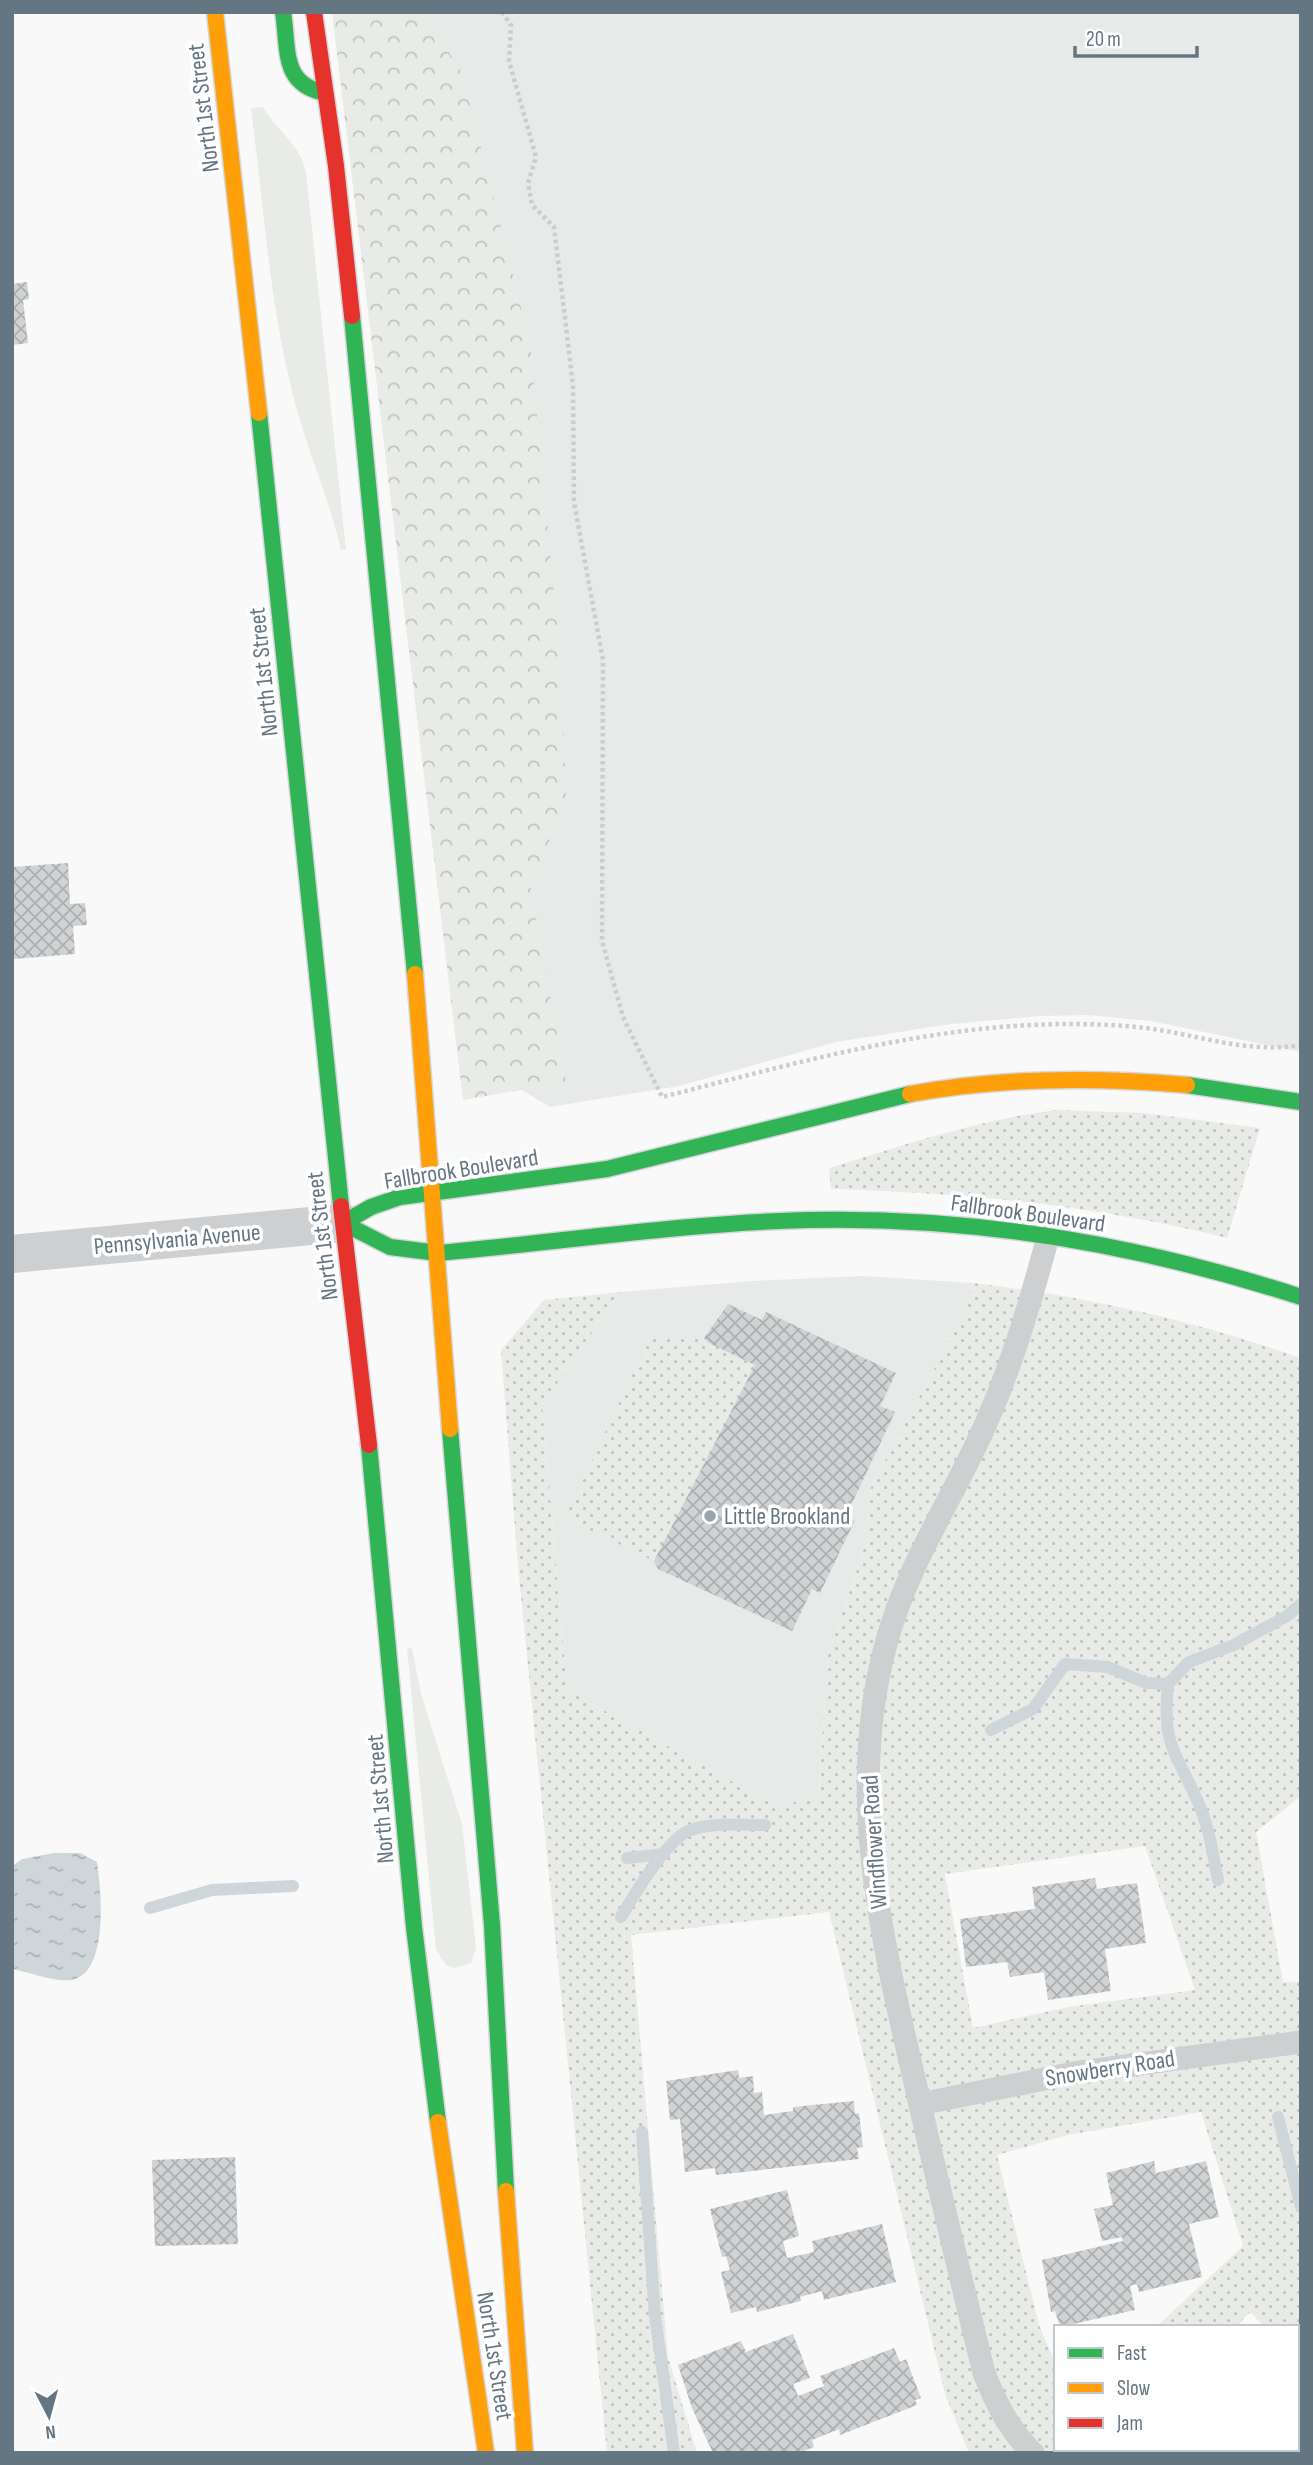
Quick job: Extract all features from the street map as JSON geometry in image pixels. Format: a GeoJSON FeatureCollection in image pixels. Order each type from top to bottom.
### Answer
{"type":"FeatureCollection","features":[{"type":"Feature","properties":{"kind":"main road","name":"North 1st Street"},"geometry":{"type":"LineString","coordinates":[[215,12],[342,1223],[362,1376],[433,2089],[486,2453]]}},
{"type":"Feature","properties":{"kind":"main road"},"geometry":{"type":"LineString","coordinates":[[283,12],[292,73],[305,89],[325,93]]}},
{"type":"Feature","properties":{"kind":"main road","name":"North 1st Street"},"geometry":{"type":"LineString","coordinates":[[314,12],[369,480],[433,1191],[453,1473],[492,1925],[497,2064],[525,2453]]}},
{"type":"Feature","properties":{"kind":"main road","name":"Fallbrook Boulevard"},"geometry":{"type":"LineString","coordinates":[[342,1223],[375,1205],[433,1191],[580,1175],[768,1131],[876,1100],[974,1085],[1056,1079],[1161,1082],[1254,1093],[1301,1102]]}},
{"type":"Feature","properties":{"kind":"main road","name":"Fallbrook Boulevard"},"geometry":{"type":"LineString","coordinates":[[342,1223],[390,1247],[438,1253],[807,1220],[918,1221],[1048,1237],[1158,1256],[1301,1297]]}},
{"type":"Feature","properties":{"kind":"street","name":"Pennsylvania Avenue"},"geometry":{"type":"LineString","coordinates":[[12,1254],[342,1223]]}},
{"type":"Feature","properties":{"kind":"lane","name":"Windflower Road"},"geometry":{"type":"LineString","coordinates":[[1033,2453],[1016,2436],[997,2405],[984,2373],[886,1956],[871,1853],[867,1801],[875,1697],[885,1646],[902,1593],[922,1546],[976,1446],[996,1400],[1048,1237]]}},
{"type":"Feature","properties":{"kind":"lane","name":"Snowberry Road"},"geometry":{"type":"LineString","coordinates":[[920,2104],[1074,2073],[1301,2042]]}},
{"type":"Feature","properties":{"kind":"path"},"geometry":{"type":"LineString","coordinates":[[502,12],[511,25],[509,61],[536,157],[528,183],[532,205],[554,227],[573,385],[574,502],[603,660],[602,941],[623,1017],[662,1097]]}},
{"type":"Feature","properties":{"kind":"shaded area"},"geometry":{"type":"Polygon","coordinates":[[[368,12],[1301,12],[1301,1052],[1151,1021],[1087,1015],[1040,1016],[951,1024],[836,1042],[679,1086],[550,1107],[467,1057],[368,12]]]}},
{"type":"Feature","properties":{"kind":"shaded area","name":"Little Brookland"},"geometry":{"type":"Polygon","coordinates":[[[863,1276],[973,1283],[965,1312],[871,1487],[865,1545],[828,1656],[818,1799],[774,1805],[567,1690],[542,1405],[620,1292],[752,1281],[863,1276]]]}},
{"type":"Feature","properties":{"kind":"green space"},"geometry":{"type":"Polygon","coordinates":[[[332,12],[424,12],[463,75],[530,344],[561,666],[566,803],[530,885],[566,1082],[463,1100],[332,12]]]}},
{"type":"Feature","properties":{"kind":"green space"},"geometry":{"type":"Polygon","coordinates":[[[263,107],[294,146],[306,173],[346,550],[341,550],[296,408],[283,353],[251,108],[263,107]]]}},
{"type":"Feature","properties":{"kind":"green space"},"geometry":{"type":"Polygon","coordinates":[[[1056,1110],[1144,1113],[1260,1128],[1227,1238],[1079,1209],[932,1194],[831,1189],[829,1168],[969,1127],[1056,1110]]]}},
{"type":"Feature","properties":{"kind":"green space"},"geometry":{"type":"Polygon","coordinates":[[[973,1283],[1057,1295],[1180,1321],[1301,1358],[1301,1796],[1256,1832],[1283,1982],[1301,1982],[1301,2362],[1299,2325],[1263,2325],[1250,2312],[1238,2325],[1158,2325],[1243,2246],[1201,2112],[1068,2135],[997,2155],[1039,2325],[1054,2360],[1054,2451],[1177,2453],[969,2453],[945,2394],[829,1912],[631,1935],[668,2357],[697,2453],[607,2453],[518,1566],[501,1350],[544,1300],[620,1292],[542,1405],[567,1690],[774,1805],[818,1799],[828,1656],[865,1545],[871,1487],[965,1312],[973,1283]],[[1145,1846],[945,1874],[973,2028],[1068,2007],[1195,1990],[1145,1846]]]}},
{"type":"Feature","properties":{"kind":"green space"},"geometry":{"type":"Polygon","coordinates":[[[650,1337],[704,1338],[755,1365],[654,1561],[565,1518],[650,1337]]]}},
{"type":"Feature","properties":{"kind":"green space"},"geometry":{"type":"Polygon","coordinates":[[[407,1648],[412,1648],[421,1694],[462,1824],[476,1948],[471,1963],[454,1968],[446,1965],[436,1950],[407,1648]]]}},
{"type":"Feature","properties":{"kind":"water"},"geometry":{"type":"Polygon","coordinates":[[[54,1853],[80,1853],[97,1862],[101,1910],[97,1947],[92,1963],[83,1974],[71,1980],[12,1969],[12,1866],[22,1859],[54,1853]]]}},
{"type":"Feature","properties":{"kind":"building"},"geometry":{"type":"Polygon","coordinates":[[[27,282],[29,299],[23,300],[28,343],[12,345],[12,284],[27,282]]]}},
{"type":"Feature","properties":{"kind":"building"},"geometry":{"type":"Polygon","coordinates":[[[68,863],[70,904],[85,903],[87,925],[73,926],[75,954],[14,959],[12,867],[68,863]]]}},
{"type":"Feature","properties":{"kind":"building","name":"Little Brookland"},"geometry":{"type":"Polygon","coordinates":[[[728,1304],[762,1320],[766,1312],[896,1373],[880,1406],[895,1412],[846,1516],[855,1520],[820,1593],[812,1589],[792,1631],[658,1569],[654,1561],[755,1365],[704,1338],[728,1304]]]}},
{"type":"Feature","properties":{"kind":"building"},"geometry":{"type":"Polygon","coordinates":[[[1095,1878],[1097,1889],[1137,1883],[1146,1943],[1105,1949],[1111,1991],[1048,2000],[1044,1972],[1010,1977],[1007,1962],[966,1967],[960,1919],[1035,1909],[1032,1887],[1095,1878]]]}},
{"type":"Feature","properties":{"kind":"building"},"geometry":{"type":"Polygon","coordinates":[[[738,2070],[739,2078],[753,2076],[754,2093],[762,2092],[764,2115],[793,2111],[793,2107],[854,2101],[855,2114],[859,2113],[863,2147],[857,2148],[859,2159],[716,2175],[715,2168],[685,2172],[680,2119],[670,2120],[666,2081],[738,2070]]]}},
{"type":"Feature","properties":{"kind":"building"},"geometry":{"type":"Polygon","coordinates":[[[235,2157],[238,2244],[155,2246],[152,2160],[235,2157]]]}},
{"type":"Feature","properties":{"kind":"building"},"geometry":{"type":"Polygon","coordinates":[[[1154,2161],[1156,2173],[1206,2161],[1219,2217],[1189,2224],[1202,2277],[1139,2292],[1137,2284],[1130,2286],[1135,2310],[1059,2325],[1055,2311],[1051,2312],[1042,2260],[1123,2241],[1122,2237],[1102,2241],[1094,2209],[1113,2205],[1106,2173],[1154,2161]]]}},
{"type":"Feature","properties":{"kind":"building"},"geometry":{"type":"Polygon","coordinates":[[[787,2190],[799,2236],[783,2241],[787,2258],[814,2252],[812,2241],[882,2224],[896,2282],[824,2300],[822,2291],[800,2297],[801,2301],[757,2312],[756,2307],[731,2313],[721,2272],[730,2270],[726,2256],[722,2257],[710,2209],[787,2190]]]}},
{"type":"Feature","properties":{"kind":"building"},"geometry":{"type":"Polygon","coordinates":[[[793,2334],[810,2378],[793,2384],[798,2396],[824,2386],[820,2376],[894,2348],[900,2362],[906,2359],[921,2398],[915,2400],[917,2405],[840,2435],[839,2429],[812,2440],[814,2447],[799,2453],[713,2453],[692,2408],[678,2365],[741,2341],[746,2352],[793,2334]]]}},
{"type":"Feature","properties":{"kind":"building"},"geometry":{"type":"Polygon","coordinates":[[[1299,2417],[1301,2419],[1301,2453],[1203,2451],[1299,2451],[1299,2417]]]}},
{"type":"Feature","properties":{"kind":"waterway"},"geometry":{"type":"LineString","coordinates":[[991,1730],[1033,1709],[1065,1664],[1108,1667],[1146,1683],[1168,1684],[1189,1662],[1234,1645],[1287,1616],[1301,1604]]}},
{"type":"Feature","properties":{"kind":"waterway"},"geometry":{"type":"LineString","coordinates":[[1168,1684],[1167,1721],[1172,1747],[1205,1821],[1218,1880]]}},
{"type":"Feature","properties":{"kind":"waterway"},"geometry":{"type":"LineString","coordinates":[[621,1917],[661,1857],[688,1831],[716,1825],[765,1825]]}},
{"type":"Feature","properties":{"kind":"waterway"},"geometry":{"type":"LineString","coordinates":[[627,1858],[664,1854]]}},
{"type":"Feature","properties":{"kind":"waterway"},"geometry":{"type":"LineString","coordinates":[[150,1908],[212,1890],[293,1886]]}},
{"type":"Feature","properties":{"kind":"waterway"},"geometry":{"type":"LineString","coordinates":[[1278,2117],[1301,2207]]}},
{"type":"Feature","properties":{"kind":"waterway"},"geometry":{"type":"LineString","coordinates":[[642,2132],[655,2316],[674,2453]]}},
{"type":"Feature","properties":{"kind":"traffic: fast"},"geometry":{"type":"LineString","coordinates":[[283,12],[287,52],[294,73],[301,82],[325,93]]}},
{"type":"Feature","properties":{"kind":"traffic: fast"},"geometry":{"type":"LineString","coordinates":[[352,316],[415,974]]}},
{"type":"Feature","properties":{"kind":"traffic: fast"},"geometry":{"type":"LineString","coordinates":[[259,413],[341,1206]]}},
{"type":"Feature","properties":{"kind":"traffic: fast"},"geometry":{"type":"LineString","coordinates":[[1187,1085],[1301,1102]]}},
{"type":"Feature","properties":{"kind":"traffic: fast"},"geometry":{"type":"LineString","coordinates":[[343,1223],[371,1207],[400,1197],[607,1169],[910,1094]]}},
{"type":"Feature","properties":{"kind":"traffic: fast"},"geometry":{"type":"LineString","coordinates":[[343,1223],[390,1247],[438,1253],[761,1222],[870,1220],[933,1223],[995,1229],[1119,1249],[1180,1262],[1301,1297]]}},
{"type":"Feature","properties":{"kind":"traffic: fast"},"geometry":{"type":"LineString","coordinates":[[450,1429],[492,1925],[506,2191]]}},
{"type":"Feature","properties":{"kind":"traffic: fast"},"geometry":{"type":"LineString","coordinates":[[369,1445],[414,1927],[438,2122]]}},
{"type":"Feature","properties":{"kind":"traffic: slow"},"geometry":{"type":"LineString","coordinates":[[215,12],[259,413]]}},
{"type":"Feature","properties":{"kind":"traffic: slow"},"geometry":{"type":"LineString","coordinates":[[415,974],[450,1429]]}},
{"type":"Feature","properties":{"kind":"traffic: slow"},"geometry":{"type":"LineString","coordinates":[[910,1094],[979,1084],[1048,1080],[1187,1085]]}},
{"type":"Feature","properties":{"kind":"traffic: slow"},"geometry":{"type":"LineString","coordinates":[[438,2122],[486,2453]]}},
{"type":"Feature","properties":{"kind":"traffic: slow"},"geometry":{"type":"LineString","coordinates":[[506,2191],[525,2453]]}},
{"type":"Feature","properties":{"kind":"traffic: jam"},"geometry":{"type":"LineString","coordinates":[[314,12],[336,166],[352,316]]}},
{"type":"Feature","properties":{"kind":"traffic: jam"},"geometry":{"type":"LineString","coordinates":[[341,1206],[369,1445]]}},
{"type":"Feature","properties":{"kind":"place","name":"Little Brookland"},"geometry":{"type":"Point","coordinates":[710,1516]}}]}
